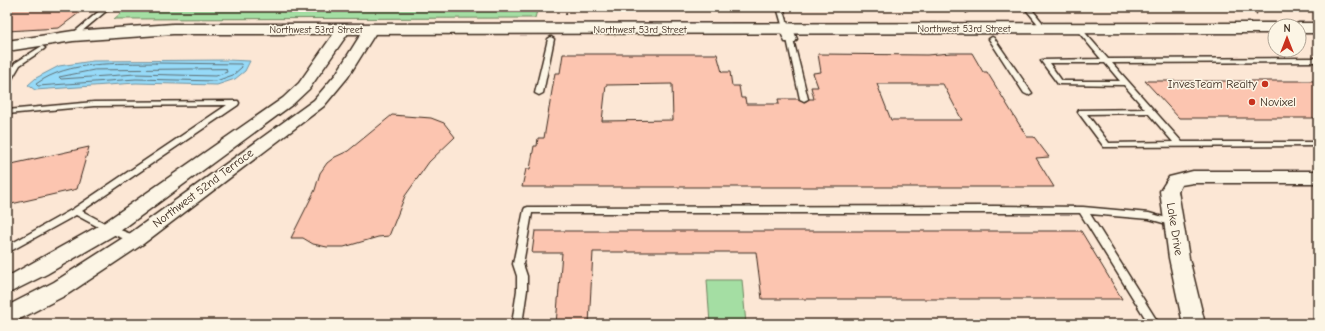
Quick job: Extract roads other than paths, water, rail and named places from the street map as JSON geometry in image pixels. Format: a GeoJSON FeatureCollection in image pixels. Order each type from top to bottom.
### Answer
{"type":"FeatureCollection","features":[{"type":"Feature","properties":{"kind":"street","name":"Northwest 53rd Street"},"geometry":{"type":"LineString","coordinates":[[368,34],[551,39],[1044,28],[1082,33],[1267,38]]}},
{"type":"Feature","properties":{"kind":"street","name":"Northwest 53rd Street"},"geometry":{"type":"LineString","coordinates":[[7,54],[42,48],[106,42],[341,34],[788,34],[992,39],[1082,33],[1267,28]]}},
{"type":"Feature","properties":{"kind":"street"},"geometry":{"type":"LineString","coordinates":[[1307,28],[1318,28]]}},
{"type":"Feature","properties":{"kind":"street","name":"Northwest 53rd Street"},"geometry":{"type":"LineString","coordinates":[[7,46],[73,36],[173,29],[341,34]]}},
{"type":"Feature","properties":{"kind":"street","name":"Northwest 52nd Terrace"},"geometry":{"type":"LineString","coordinates":[[7,286],[40,269],[109,229],[288,101],[304,86],[341,34]]}},
{"type":"Feature","properties":{"kind":"street","name":"Northwest 52nd Terrace"},"geometry":{"type":"LineString","coordinates":[[7,316],[61,288],[136,239],[319,103],[335,86],[368,34]]}},
{"type":"Feature","properties":{"kind":"street"},"geometry":{"type":"LineString","coordinates":[[42,48],[73,36]]}},
{"type":"Feature","properties":{"kind":"street"},"geometry":{"type":"LineString","coordinates":[[1307,38],[1318,38]]}},
{"type":"Feature","properties":{"kind":"street"},"geometry":{"type":"LineString","coordinates":[[251,128],[276,135]]}},
{"type":"Feature","properties":{"kind":"street","name":"Lake Drive"},"geometry":{"type":"LineString","coordinates":[[1194,324],[1179,258],[1169,191],[1175,181],[1193,177],[1318,177]]}},
{"type":"Feature","properties":{"kind":"lane"},"geometry":{"type":"LineString","coordinates":[[73,36],[108,7]]}},
{"type":"Feature","properties":{"kind":"lane"},"geometry":{"type":"LineString","coordinates":[[780,7],[804,98]]}},
{"type":"Feature","properties":{"kind":"lane"},"geometry":{"type":"LineString","coordinates":[[1027,7],[1044,28]]}},
{"type":"Feature","properties":{"kind":"lane"},"geometry":{"type":"LineString","coordinates":[[1082,33],[1180,144]]}},
{"type":"Feature","properties":{"kind":"lane"},"geometry":{"type":"LineString","coordinates":[[539,93],[551,39]]}},
{"type":"Feature","properties":{"kind":"lane"},"geometry":{"type":"LineString","coordinates":[[992,39],[1028,93]]}},
{"type":"Feature","properties":{"kind":"lane"},"geometry":{"type":"LineString","coordinates":[[7,82],[17,64],[42,48]]}},
{"type":"Feature","properties":{"kind":"lane"},"geometry":{"type":"LineString","coordinates":[[1126,83],[1060,82],[1044,61],[1318,60]]}},
{"type":"Feature","properties":{"kind":"lane"},"geometry":{"type":"LineString","coordinates":[[7,112],[94,104],[235,103],[76,211],[7,250]]}},
{"type":"Feature","properties":{"kind":"lane"},"geometry":{"type":"LineString","coordinates":[[1151,111],[1082,112],[1107,145],[1318,144]]}},
{"type":"Feature","properties":{"kind":"lane"},"geometry":{"type":"LineString","coordinates":[[517,324],[522,290],[522,276],[518,264],[528,210],[1083,210],[1108,214],[1149,216],[1175,224]]}},
{"type":"Feature","properties":{"kind":"lane"},"geometry":{"type":"LineString","coordinates":[[1083,210],[1154,324]]}},
{"type":"Feature","properties":{"kind":"lane"},"geometry":{"type":"LineString","coordinates":[[76,211],[109,229],[136,239]]}},
{"type":"Feature","properties":{"kind":"water"},"geometry":{"type":"Polygon","coordinates":[[[93,61],[250,61],[245,71],[235,79],[217,85],[136,83],[35,90],[28,85],[36,78],[59,66],[93,61]]]}},
{"type":"Feature","properties":{"kind":"place","name":"InvesTeam Realty"},"geometry":{"type":"Point","coordinates":[1265,84]}},
{"type":"Feature","properties":{"kind":"place","name":"Novixel"},"geometry":{"type":"Point","coordinates":[1252,102]}}]}
